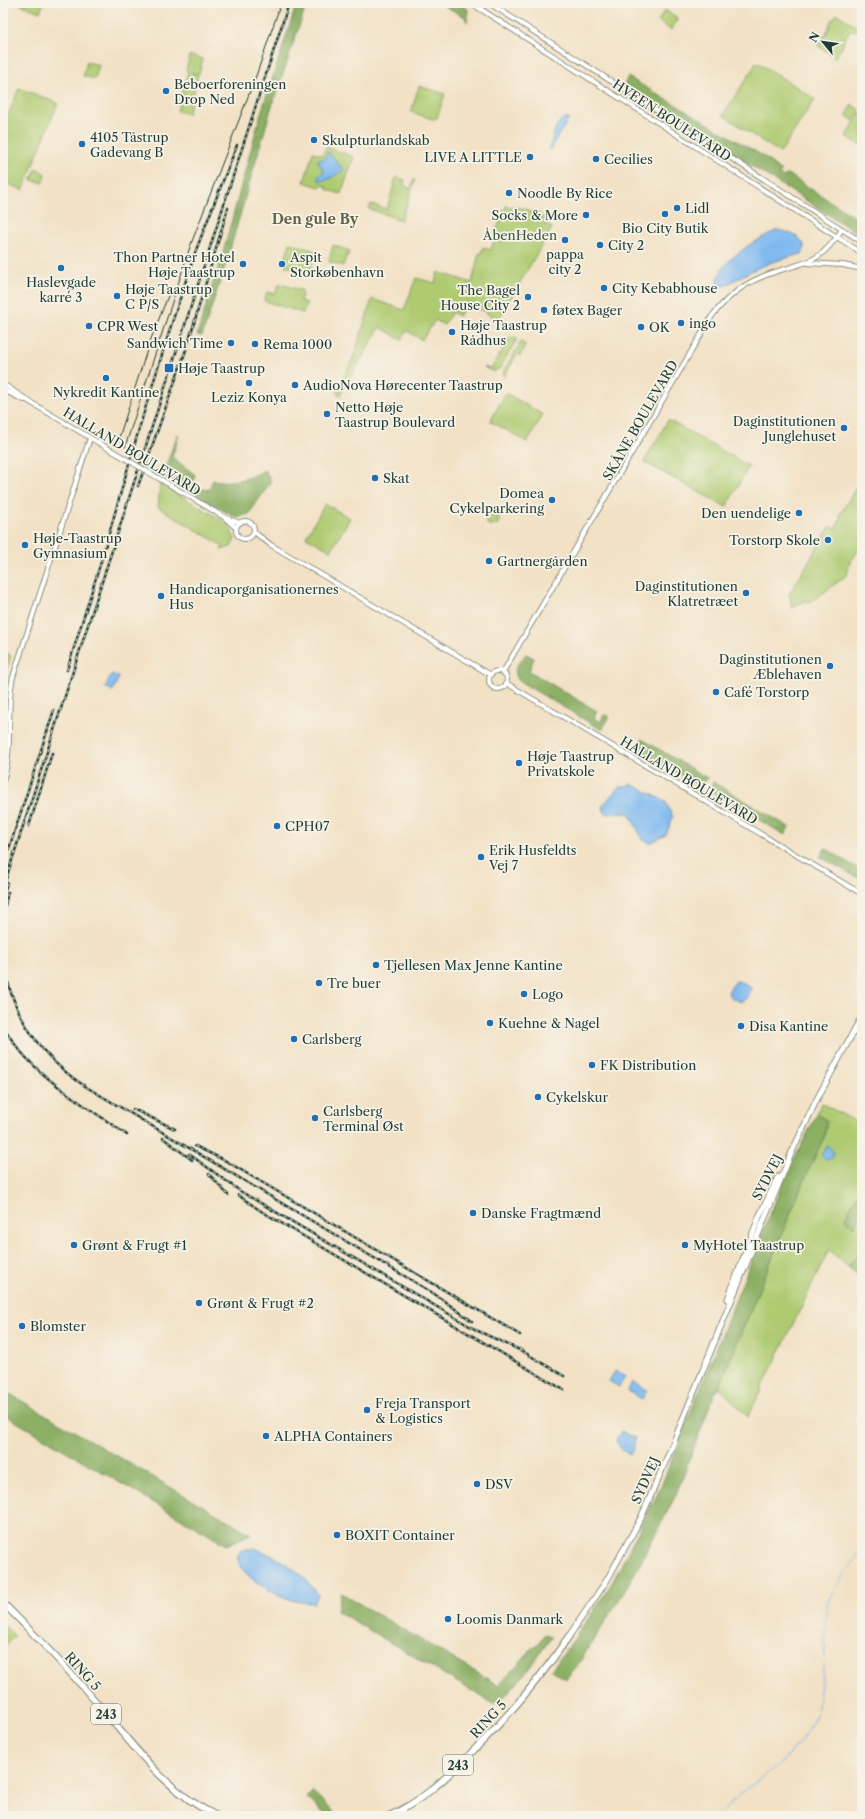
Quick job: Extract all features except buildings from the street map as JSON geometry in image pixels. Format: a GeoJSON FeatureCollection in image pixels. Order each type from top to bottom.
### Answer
{"type":"FeatureCollection","features":[{"type":"Feature","properties":{"kind":"highway","name":"RING 5"},"geometry":{"type":"LineString","coordinates":[[3,1603],[73,1675],[164,1780],[189,1800],[217,1816]]}},
{"type":"Feature","properties":{"kind":"highway","name":"RING 5"},"geometry":{"type":"LineString","coordinates":[[389,1816],[430,1791],[483,1741],[518,1703],[569,1636]]}},
{"type":"Feature","properties":{"kind":"main road","name":"SYDVEJ"},"geometry":{"type":"LineString","coordinates":[[569,1636],[607,1580],[640,1518],[670,1451],[721,1323],[735,1279],[759,1218],[772,1189],[862,1016]]}},
{"type":"Feature","properties":{"kind":"street","name":"HVEEN BOULEVARD"},"geometry":{"type":"LineString","coordinates":[[471,3],[862,253]]}},
{"type":"Feature","properties":{"kind":"street"},"geometry":{"type":"LineString","coordinates":[[481,9],[485,3]]}},
{"type":"Feature","properties":{"kind":"street","name":"HVEEN BOULEVARD"},"geometry":{"type":"LineString","coordinates":[[491,4],[862,242]]}},
{"type":"Feature","properties":{"kind":"street"},"geometry":{"type":"LineString","coordinates":[[486,13],[491,4]]}},
{"type":"Feature","properties":{"kind":"street","name":"SKÅNE BOULEVARD"},"geometry":{"type":"LineString","coordinates":[[503,672],[712,316],[730,297],[757,279],[776,271],[807,263],[821,255],[842,229]]}},
{"type":"Feature","properties":{"kind":"street"},"geometry":{"type":"LineString","coordinates":[[807,263],[843,265],[862,269]]}},
{"type":"Feature","properties":{"kind":"street","name":"HALLAND BOULEVARD"},"geometry":{"type":"LineString","coordinates":[[3,384],[58,420],[224,517],[240,523]]}},
{"type":"Feature","properties":{"kind":"street","name":"HALLAND BOULEVARD"},"geometry":{"type":"LineString","coordinates":[[3,390],[30,402]]}},
{"type":"Feature","properties":{"kind":"street"},"geometry":{"type":"LineString","coordinates":[[3,781],[9,752],[9,700],[12,676],[90,438]]}},
{"type":"Feature","properties":{"kind":"street","name":"HALLAND BOULEVARD"},"geometry":{"type":"LineString","coordinates":[[224,517],[236,528]]}},
{"type":"Feature","properties":{"kind":"street"},"geometry":{"type":"LineString","coordinates":[[244,521],[250,522],[253,526],[253,534],[246,539],[240,538],[237,534],[236,528],[244,521]]}},
{"type":"Feature","properties":{"kind":"street"},"geometry":{"type":"LineString","coordinates":[[253,534],[491,675]]}},
{"type":"Feature","properties":{"kind":"street"},"geometry":{"type":"LineString","coordinates":[[497,671],[503,672],[507,677],[506,683],[501,688],[494,687],[490,683],[491,675],[497,671]]}},
{"type":"Feature","properties":{"kind":"street","name":"HALLAND BOULEVARD"},"geometry":{"type":"LineString","coordinates":[[506,683],[862,894]]}},
{"type":"Feature","properties":{"kind":"green space"},"geometry":{"type":"Polygon","coordinates":[[[17,3],[44,3],[40,12],[17,3]]]}},
{"type":"Feature","properties":{"kind":"green space"},"geometry":{"type":"Polygon","coordinates":[[[297,3],[307,3],[271,109],[224,270],[202,336],[197,335],[226,242],[260,116],[297,3]]]}},
{"type":"Feature","properties":{"kind":"green space"},"geometry":{"type":"Polygon","coordinates":[[[439,3],[459,3],[468,9],[467,22],[465,17],[439,3]]]}},
{"type":"Feature","properties":{"kind":"green space"},"geometry":{"type":"Polygon","coordinates":[[[665,10],[678,18],[671,30],[658,21],[665,10]]]}},
{"type":"Feature","properties":{"kind":"green space"},"geometry":{"type":"Polygon","coordinates":[[[837,14],[859,28],[858,30],[848,33],[842,48],[834,59],[829,53],[818,46],[827,32],[831,21],[837,14]]]}},
{"type":"Feature","properties":{"kind":"green space"},"geometry":{"type":"Polygon","coordinates":[[[190,55],[203,59],[199,74],[190,72],[198,75],[188,114],[177,111],[188,71],[186,70],[190,55]]]}},
{"type":"Feature","properties":{"kind":"green space"},"geometry":{"type":"Polygon","coordinates":[[[87,62],[99,65],[95,79],[83,76],[87,62]]]}},
{"type":"Feature","properties":{"kind":"green space"},"geometry":{"type":"Polygon","coordinates":[[[757,62],[815,99],[780,153],[723,115],[757,62]]]}},
{"type":"Feature","properties":{"kind":"green space"},"geometry":{"type":"Polygon","coordinates":[[[628,77],[763,156],[781,171],[779,175],[783,177],[788,174],[862,222],[862,236],[624,85],[628,77]]]}},
{"type":"Feature","properties":{"kind":"green space"},"geometry":{"type":"Polygon","coordinates":[[[419,86],[445,94],[437,118],[432,119],[411,112],[419,86]]]}},
{"type":"Feature","properties":{"kind":"green space"},"geometry":{"type":"Polygon","coordinates":[[[19,88],[58,103],[23,190],[3,182],[3,128],[19,88]]]}},
{"type":"Feature","properties":{"kind":"green space"},"geometry":{"type":"Polygon","coordinates":[[[852,105],[860,110],[854,121],[845,115],[852,105]]]}},
{"type":"Feature","properties":{"kind":"green space"},"geometry":{"type":"Polygon","coordinates":[[[862,111],[862,146],[846,136],[862,111]]]}},
{"type":"Feature","properties":{"kind":"green space"},"geometry":{"type":"Polygon","coordinates":[[[326,147],[354,157],[341,194],[328,190],[326,186],[322,185],[320,187],[304,182],[313,152],[322,155],[326,147]]]}},
{"type":"Feature","properties":{"kind":"green space"},"geometry":{"type":"Polygon","coordinates":[[[36,169],[45,174],[43,183],[31,180],[36,169]]]}},
{"type":"Feature","properties":{"kind":"green space"},"geometry":{"type":"Polygon","coordinates":[[[396,177],[405,180],[404,185],[411,189],[414,179],[415,181],[401,220],[369,209],[371,204],[387,209],[396,177]]]}},
{"type":"Feature","properties":{"kind":"green space","name":"ÅbenHeden"},"geometry":{"type":"Polygon","coordinates":[[[506,206],[527,209],[527,211],[539,214],[547,221],[545,224],[552,228],[498,320],[468,302],[459,316],[452,312],[444,325],[435,320],[422,340],[407,331],[401,340],[380,327],[340,395],[337,393],[353,359],[372,299],[404,310],[416,278],[435,283],[438,272],[472,283],[479,253],[481,254],[483,247],[491,250],[503,210],[505,210],[506,206]]]}},
{"type":"Feature","properties":{"kind":"green space"},"geometry":{"type":"Polygon","coordinates":[[[290,243],[316,251],[309,273],[286,266],[284,262],[290,243]]]}},
{"type":"Feature","properties":{"kind":"green space"},"geometry":{"type":"Polygon","coordinates":[[[333,245],[350,251],[343,266],[329,262],[333,245]]]}},
{"type":"Feature","properties":{"kind":"green space"},"geometry":{"type":"Polygon","coordinates":[[[281,284],[303,291],[300,301],[307,303],[303,313],[264,301],[267,292],[275,294],[278,286],[281,284]]]}},
{"type":"Feature","properties":{"kind":"green space"},"geometry":{"type":"Polygon","coordinates":[[[510,337],[517,339],[500,368],[493,372],[484,367],[491,369],[510,337]]]}},
{"type":"Feature","properties":{"kind":"green space"},"geometry":{"type":"Polygon","coordinates":[[[521,342],[526,345],[520,356],[517,354],[504,377],[504,370],[521,342]]]}},
{"type":"Feature","properties":{"kind":"green space"},"geometry":{"type":"Polygon","coordinates":[[[506,393],[543,415],[527,442],[490,421],[506,393]]]}},
{"type":"Feature","properties":{"kind":"green space"},"geometry":{"type":"Polygon","coordinates":[[[668,420],[749,466],[726,507],[644,462],[668,420]]]}},
{"type":"Feature","properties":{"kind":"green space"},"geometry":{"type":"Polygon","coordinates":[[[178,434],[179,435],[172,457],[195,475],[194,481],[198,488],[207,490],[213,480],[240,480],[265,470],[270,479],[270,483],[249,514],[237,517],[231,515],[162,475],[178,434]]]}},
{"type":"Feature","properties":{"kind":"green space"},"geometry":{"type":"Polygon","coordinates":[[[862,480],[862,546],[850,562],[847,575],[811,602],[805,601],[792,608],[789,594],[830,526],[835,529],[841,518],[839,516],[862,480]]]}},
{"type":"Feature","properties":{"kind":"green space"},"geometry":{"type":"Polygon","coordinates":[[[160,484],[224,521],[229,526],[235,539],[231,547],[221,550],[223,546],[158,507],[160,484]]]}},
{"type":"Feature","properties":{"kind":"green space"},"geometry":{"type":"Polygon","coordinates":[[[325,504],[350,518],[331,551],[306,537],[325,504]]]}},
{"type":"Feature","properties":{"kind":"green space"},"geometry":{"type":"Polygon","coordinates":[[[487,514],[500,518],[497,526],[492,524],[491,526],[486,523],[488,520],[485,518],[487,514]]]}},
{"type":"Feature","properties":{"kind":"green space"},"geometry":{"type":"Polygon","coordinates":[[[3,650],[11,656],[3,680],[3,650]]]}},
{"type":"Feature","properties":{"kind":"green space"},"geometry":{"type":"Polygon","coordinates":[[[526,654],[534,658],[529,671],[597,711],[594,718],[600,722],[604,715],[609,716],[602,730],[519,681],[516,673],[516,667],[526,654]]]}},
{"type":"Feature","properties":{"kind":"green space"},"geometry":{"type":"Polygon","coordinates":[[[642,739],[707,778],[702,787],[636,749],[642,739]]]}},
{"type":"Feature","properties":{"kind":"green space"},"geometry":{"type":"Polygon","coordinates":[[[713,782],[789,827],[785,835],[708,790],[713,782]]]}},
{"type":"Feature","properties":{"kind":"green space"},"geometry":{"type":"Polygon","coordinates":[[[825,848],[862,871],[862,880],[820,857],[825,848]]]}},
{"type":"Feature","properties":{"kind":"green space"},"geometry":{"type":"Polygon","coordinates":[[[821,1103],[862,1125],[862,1184],[845,1219],[854,1226],[862,1214],[862,1249],[848,1267],[829,1250],[748,1417],[719,1387],[802,1185],[824,1137],[827,1121],[817,1114],[821,1103]]]}},
{"type":"Feature","properties":{"kind":"green space"},"geometry":{"type":"Polygon","coordinates":[[[817,1114],[827,1121],[824,1137],[802,1185],[719,1387],[714,1395],[675,1497],[629,1584],[577,1666],[566,1679],[551,1670],[568,1648],[612,1583],[660,1489],[785,1177],[817,1114]]]}},
{"type":"Feature","properties":{"kind":"green space"},"geometry":{"type":"Polygon","coordinates":[[[862,1184],[862,1214],[854,1227],[845,1219],[862,1184]]]}},
{"type":"Feature","properties":{"kind":"green space"},"geometry":{"type":"Polygon","coordinates":[[[862,1249],[862,1279],[848,1267],[862,1249]]]}},
{"type":"Feature","properties":{"kind":"green space"},"geometry":{"type":"Polygon","coordinates":[[[3,1390],[251,1534],[226,1545],[3,1414],[3,1390]]]}},
{"type":"Feature","properties":{"kind":"green space"},"geometry":{"type":"Polygon","coordinates":[[[341,1593],[498,1685],[546,1634],[552,1637],[518,1683],[494,1704],[337,1611],[341,1593]]]}},
{"type":"Feature","properties":{"kind":"green space"},"geometry":{"type":"Polygon","coordinates":[[[3,1625],[15,1636],[3,1647],[3,1625]]]}},
{"type":"Feature","properties":{"kind":"green space"},"geometry":{"type":"Polygon","coordinates":[[[312,1791],[334,1812],[327,1816],[306,1797],[312,1791]]]}},
{"type":"Feature","properties":{"kind":"water"},"geometry":{"type":"Polygon","coordinates":[[[567,117],[569,120],[551,149],[549,149],[557,126],[567,117]]]}},
{"type":"Feature","properties":{"kind":"water"},"geometry":{"type":"Polygon","coordinates":[[[328,152],[344,170],[327,180],[319,181],[318,177],[324,171],[318,162],[318,159],[324,159],[328,152]]]}},
{"type":"Feature","properties":{"kind":"water"},"geometry":{"type":"Polygon","coordinates":[[[778,230],[788,232],[801,240],[804,244],[802,254],[761,267],[723,287],[717,284],[724,267],[740,251],[770,233],[778,230]]]}},
{"type":"Feature","properties":{"kind":"water"},"geometry":{"type":"Polygon","coordinates":[[[112,674],[119,677],[113,691],[105,687],[112,674]]]}},
{"type":"Feature","properties":{"kind":"water"},"geometry":{"type":"Polygon","coordinates":[[[632,784],[665,801],[673,817],[666,835],[650,843],[643,840],[629,813],[606,814],[602,806],[618,788],[632,784]]]}},
{"type":"Feature","properties":{"kind":"water"},"geometry":{"type":"Polygon","coordinates":[[[737,981],[746,984],[751,988],[749,995],[741,1002],[732,998],[728,992],[734,982],[737,981]]]}},
{"type":"Feature","properties":{"kind":"water"},"geometry":{"type":"Polygon","coordinates":[[[828,1145],[833,1152],[832,1158],[827,1160],[821,1155],[828,1145]]]}},
{"type":"Feature","properties":{"kind":"water"},"geometry":{"type":"Polygon","coordinates":[[[615,1371],[625,1377],[619,1387],[609,1381],[615,1371]]]}},
{"type":"Feature","properties":{"kind":"water"},"geometry":{"type":"Polygon","coordinates":[[[633,1382],[647,1390],[642,1399],[627,1391],[633,1382]]]}},
{"type":"Feature","properties":{"kind":"water"},"geometry":{"type":"Polygon","coordinates":[[[621,1431],[635,1438],[634,1447],[630,1455],[622,1450],[616,1441],[621,1431]]]}},
{"type":"Feature","properties":{"kind":"water"},"geometry":{"type":"Polygon","coordinates":[[[254,1548],[273,1556],[298,1572],[312,1586],[318,1595],[314,1603],[296,1601],[276,1594],[250,1577],[243,1569],[237,1557],[241,1550],[254,1548]]]}},
{"type":"Feature","properties":{"kind":"waterway"},"geometry":{"type":"LineString","coordinates":[[825,1658],[825,1618],[828,1601],[843,1575],[862,1548]]}},
{"type":"Feature","properties":{"kind":"waterway"},"geometry":{"type":"LineString","coordinates":[[723,1810],[745,1790],[779,1765],[801,1741],[816,1716],[824,1664]]}},
{"type":"Feature","properties":{"kind":"waterway"},"geometry":{"type":"LineString","coordinates":[[716,1816],[720,1812]]}},
{"type":"Feature","properties":{"kind":"tram line"},"geometry":{"type":"LineString","coordinates":[[125,447],[191,244],[256,76],[281,3]]}},
{"type":"Feature","properties":{"kind":"tram line"},"geometry":{"type":"LineString","coordinates":[[117,444],[149,344],[170,291]]}},
{"type":"Feature","properties":{"kind":"railway"},"geometry":{"type":"LineString","coordinates":[[3,888],[289,3]]}},
{"type":"Feature","properties":{"kind":"railway"},"geometry":{"type":"LineString","coordinates":[[67,670],[100,565],[141,422],[171,326],[196,250],[237,145]]}},
{"type":"Feature","properties":{"kind":"railway"},"geometry":{"type":"LineString","coordinates":[[138,486],[187,347],[228,208]]}},
{"type":"Feature","properties":{"kind":"railway"},"geometry":{"type":"LineString","coordinates":[[3,867],[54,710]]}},
{"type":"Feature","properties":{"kind":"railway"},"geometry":{"type":"LineString","coordinates":[[29,826],[52,753]]}},
{"type":"Feature","properties":{"kind":"railway"},"geometry":{"type":"LineString","coordinates":[[3,897],[7,883]]}},
{"type":"Feature","properties":{"kind":"railway"},"geometry":{"type":"LineString","coordinates":[[3,914],[8,892]]}},
{"type":"Feature","properties":{"kind":"railway"},"geometry":{"type":"LineString","coordinates":[[3,961],[13,1000],[31,1034],[56,1064],[71,1076],[88,1088],[433,1293],[472,1321]]}},
{"type":"Feature","properties":{"kind":"railway"},"geometry":{"type":"LineString","coordinates":[[3,1025],[13,1042],[41,1073],[75,1099],[127,1135]]}},
{"type":"Feature","properties":{"kind":"railway"},"geometry":{"type":"LineString","coordinates":[[133,1109],[175,1129]]}},
{"type":"Feature","properties":{"kind":"railway"},"geometry":{"type":"LineString","coordinates":[[163,1138],[192,1160]]}},
{"type":"Feature","properties":{"kind":"railway"},"geometry":{"type":"LineString","coordinates":[[195,1146],[226,1161],[520,1335]]}},
{"type":"Feature","properties":{"kind":"railway"},"geometry":{"type":"LineString","coordinates":[[189,1154],[240,1191],[478,1331],[524,1352]]}},
{"type":"Feature","properties":{"kind":"railway"},"geometry":{"type":"LineString","coordinates":[[209,1174],[228,1195]]}},
{"type":"Feature","properties":{"kind":"railway"},"geometry":{"type":"LineString","coordinates":[[238,1195],[261,1211],[564,1390]]}},
{"type":"Feature","properties":{"kind":"railway"},"geometry":{"type":"LineString","coordinates":[[519,1349],[564,1376]]}},
{"type":"Feature","properties":{"kind":"place","name":"Beboerforeningen Drop Ned"},"geometry":{"type":"Point","coordinates":[166,91]}},
{"type":"Feature","properties":{"kind":"place","name":"Skulpturlandskab"},"geometry":{"type":"Point","coordinates":[314,140]}},
{"type":"Feature","properties":{"kind":"place","name":"4105 Tåstrup Gadevang B"},"geometry":{"type":"Point","coordinates":[82,144]}},
{"type":"Feature","properties":{"kind":"place","name":"LIVE A LITTLE"},"geometry":{"type":"Point","coordinates":[530,157]}},
{"type":"Feature","properties":{"kind":"place","name":"Cecilies"},"geometry":{"type":"Point","coordinates":[596,159]}},
{"type":"Feature","properties":{"kind":"place","name":"Noodle By Rice"},"geometry":{"type":"Point","coordinates":[509,193]}},
{"type":"Feature","properties":{"kind":"place","name":"Lidl"},"geometry":{"type":"Point","coordinates":[677,208]}},
{"type":"Feature","properties":{"kind":"place","name":"Bio City Butik"},"geometry":{"type":"Point","coordinates":[665,214]}},
{"type":"Feature","properties":{"kind":"place","name":"Socks & More"},"geometry":{"type":"Point","coordinates":[586,215]}},
{"type":"Feature","properties":{"kind":"place","name":"pappa city 2"},"geometry":{"type":"Point","coordinates":[565,240]}},
{"type":"Feature","properties":{"kind":"place","name":"City 2"},"geometry":{"type":"Point","coordinates":[600,245]}},
{"type":"Feature","properties":{"kind":"place","name":"Thon Partner Hotel Høje Taastrup"},"geometry":{"type":"Point","coordinates":[243,264]}},
{"type":"Feature","properties":{"kind":"place","name":"Aspit Storkøbenhavn"},"geometry":{"type":"Point","coordinates":[282,264]}},
{"type":"Feature","properties":{"kind":"place","name":"Haslevgade karré 3"},"geometry":{"type":"Point","coordinates":[61,268]}},
{"type":"Feature","properties":{"kind":"place","name":"City Kebabhouse"},"geometry":{"type":"Point","coordinates":[604,288]}},
{"type":"Feature","properties":{"kind":"place","name":"Høje Taastrup C P/S"},"geometry":{"type":"Point","coordinates":[117,296]}},
{"type":"Feature","properties":{"kind":"place","name":"The Bagel House City 2"},"geometry":{"type":"Point","coordinates":[528,297]}},
{"type":"Feature","properties":{"kind":"place","name":"føtex Bager"},"geometry":{"type":"Point","coordinates":[544,310]}},
{"type":"Feature","properties":{"kind":"place","name":"ingo"},"geometry":{"type":"Point","coordinates":[681,323]}},
{"type":"Feature","properties":{"kind":"place","name":"CPR West"},"geometry":{"type":"Point","coordinates":[89,326]}},
{"type":"Feature","properties":{"kind":"place","name":"OK"},"geometry":{"type":"Point","coordinates":[641,327]}},
{"type":"Feature","properties":{"kind":"place","name":"Høje Taastrup Rådhus"},"geometry":{"type":"Point","coordinates":[452,332]}},
{"type":"Feature","properties":{"kind":"place","name":"Sandwich Time"},"geometry":{"type":"Point","coordinates":[231,343]}},
{"type":"Feature","properties":{"kind":"place","name":"Rema 1000"},"geometry":{"type":"Point","coordinates":[255,344]}},
{"type":"Feature","properties":{"kind":"place","name":"Høje Taastrup"},"geometry":{"type":"Point","coordinates":[169,368]}},
{"type":"Feature","properties":{"kind":"place","name":"Nykredit Kantine"},"geometry":{"type":"Point","coordinates":[106,378]}},
{"type":"Feature","properties":{"kind":"place","name":"Leziz Konya"},"geometry":{"type":"Point","coordinates":[249,383]}},
{"type":"Feature","properties":{"kind":"place","name":"AudioNova Hørecenter Taastrup"},"geometry":{"type":"Point","coordinates":[295,385]}},
{"type":"Feature","properties":{"kind":"place","name":"Netto Høje Taastrup Boulevard"},"geometry":{"type":"Point","coordinates":[327,414]}},
{"type":"Feature","properties":{"kind":"place","name":"Daginstitutionen Junglehuset"},"geometry":{"type":"Point","coordinates":[844,428]}},
{"type":"Feature","properties":{"kind":"place","name":"Skat"},"geometry":{"type":"Point","coordinates":[375,478]}},
{"type":"Feature","properties":{"kind":"place","name":"Domea Cykelparkering"},"geometry":{"type":"Point","coordinates":[552,500]}},
{"type":"Feature","properties":{"kind":"place","name":"Den uendelige"},"geometry":{"type":"Point","coordinates":[799,513]}},
{"type":"Feature","properties":{"kind":"place","name":"Torstorp Skole"},"geometry":{"type":"Point","coordinates":[828,540]}},
{"type":"Feature","properties":{"kind":"place","name":"Høje-Taastrup Gymnasium"},"geometry":{"type":"Point","coordinates":[25,545]}},
{"type":"Feature","properties":{"kind":"place","name":"Gartnergården"},"geometry":{"type":"Point","coordinates":[489,561]}},
{"type":"Feature","properties":{"kind":"place","name":"Daginstitutionen Klatretræet"},"geometry":{"type":"Point","coordinates":[746,593]}},
{"type":"Feature","properties":{"kind":"place","name":"Handicaporganisationernes Hus"},"geometry":{"type":"Point","coordinates":[161,596]}},
{"type":"Feature","properties":{"kind":"place","name":"Daginstitutionen Æblehaven"},"geometry":{"type":"Point","coordinates":[830,666]}},
{"type":"Feature","properties":{"kind":"place","name":"Café Torstorp"},"geometry":{"type":"Point","coordinates":[716,692]}},
{"type":"Feature","properties":{"kind":"place","name":"Høje Taastrup Privatskole"},"geometry":{"type":"Point","coordinates":[519,763]}},
{"type":"Feature","properties":{"kind":"place","name":"CPH07"},"geometry":{"type":"Point","coordinates":[277,826]}},
{"type":"Feature","properties":{"kind":"place","name":"Erik Husfeldts Vej 7"},"geometry":{"type":"Point","coordinates":[481,857]}},
{"type":"Feature","properties":{"kind":"place","name":"Tjellesen Max Jenne Kantine"},"geometry":{"type":"Point","coordinates":[376,965]}},
{"type":"Feature","properties":{"kind":"place","name":"Tre buer"},"geometry":{"type":"Point","coordinates":[319,983]}},
{"type":"Feature","properties":{"kind":"place","name":"Logo"},"geometry":{"type":"Point","coordinates":[524,994]}},
{"type":"Feature","properties":{"kind":"place","name":"Kuehne & Nagel"},"geometry":{"type":"Point","coordinates":[490,1023]}},
{"type":"Feature","properties":{"kind":"place","name":"Disa Kantine"},"geometry":{"type":"Point","coordinates":[741,1026]}},
{"type":"Feature","properties":{"kind":"place","name":"Carlsberg"},"geometry":{"type":"Point","coordinates":[294,1039]}},
{"type":"Feature","properties":{"kind":"place","name":"FK Distribution"},"geometry":{"type":"Point","coordinates":[592,1065]}},
{"type":"Feature","properties":{"kind":"place","name":"Cykelskur"},"geometry":{"type":"Point","coordinates":[538,1097]}},
{"type":"Feature","properties":{"kind":"place","name":"Carlsberg Terminal Øst"},"geometry":{"type":"Point","coordinates":[315,1118]}},
{"type":"Feature","properties":{"kind":"place","name":"Danske Fragtmænd"},"geometry":{"type":"Point","coordinates":[473,1213]}},
{"type":"Feature","properties":{"kind":"place","name":"Grønt & Frugt #1"},"geometry":{"type":"Point","coordinates":[74,1245]}},
{"type":"Feature","properties":{"kind":"place","name":"MyHotel Taastrup"},"geometry":{"type":"Point","coordinates":[685,1245]}},
{"type":"Feature","properties":{"kind":"place","name":"Grønt & Frugt #2"},"geometry":{"type":"Point","coordinates":[199,1303]}},
{"type":"Feature","properties":{"kind":"place","name":"Blomster"},"geometry":{"type":"Point","coordinates":[22,1326]}},
{"type":"Feature","properties":{"kind":"place","name":"Freja Transport & Logistics"},"geometry":{"type":"Point","coordinates":[367,1410]}},
{"type":"Feature","properties":{"kind":"place","name":"ALPHA Containers"},"geometry":{"type":"Point","coordinates":[266,1436]}},
{"type":"Feature","properties":{"kind":"place","name":"DSV"},"geometry":{"type":"Point","coordinates":[477,1484]}},
{"type":"Feature","properties":{"kind":"place","name":"BOXIT Container"},"geometry":{"type":"Point","coordinates":[337,1535]}},
{"type":"Feature","properties":{"kind":"place","name":"Loomis Danmark"},"geometry":{"type":"Point","coordinates":[448,1619]}},
{"type":"Feature","properties":{"kind":"district","name":"Den gule By"},"geometry":{"type":"Point","coordinates":[315,219]}}]}
